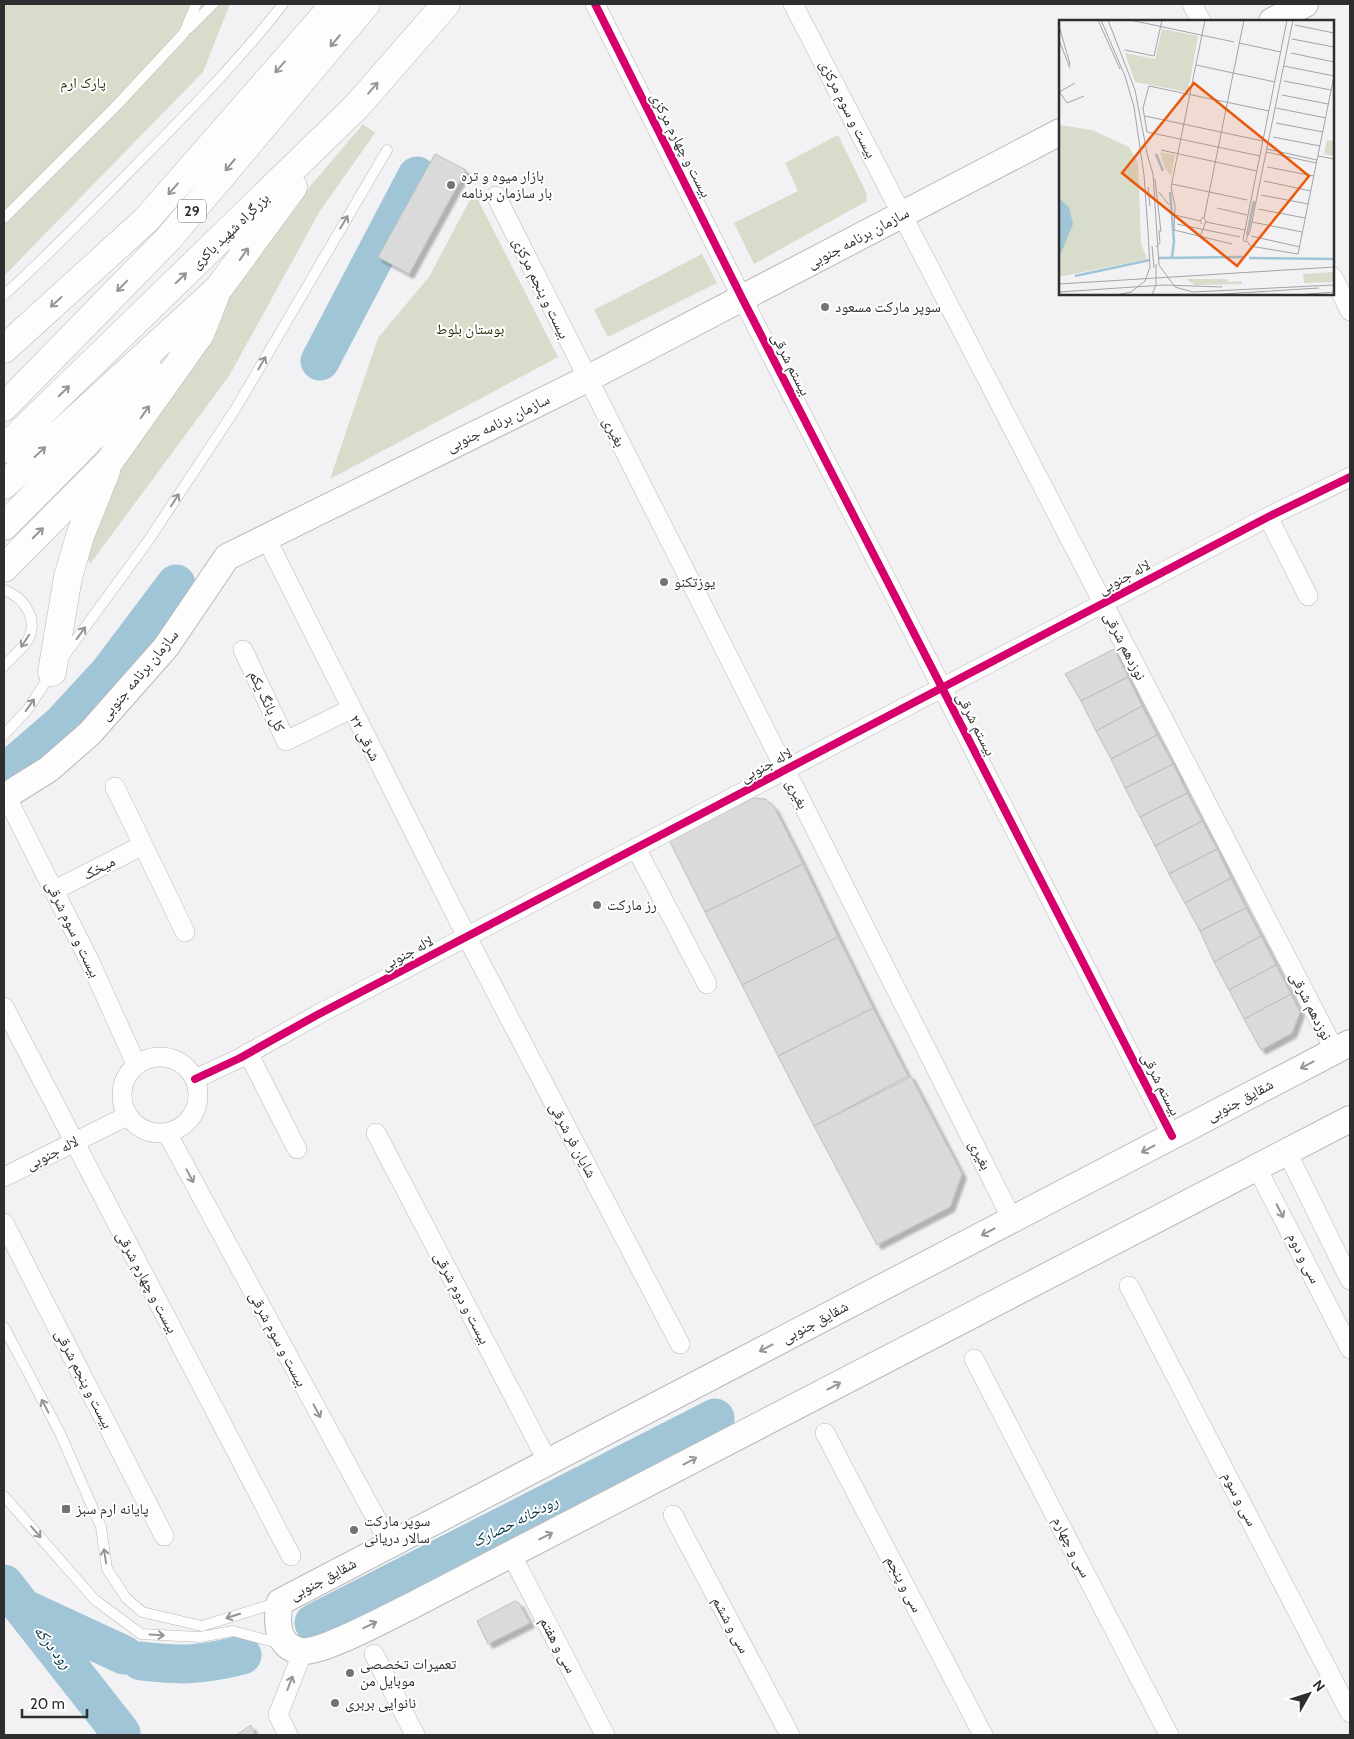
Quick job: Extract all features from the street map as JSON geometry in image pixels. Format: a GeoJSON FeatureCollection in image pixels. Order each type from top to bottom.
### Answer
{"type":"FeatureCollection","features":[{"type":"Feature","properties":{"kind":"highway","name":"29"},"geometry":{"type":"LineString","coordinates":[[4,349],[146,220],[335,4]]}},
{"type":"Feature","properties":{"kind":"highway","name":"29"},"geometry":{"type":"LineString","coordinates":[[4,407],[169,238],[366,4]]}},
{"type":"Feature","properties":{"kind":"highway","name":"بزرگراه شهید باکری"},"geometry":{"type":"LineString","coordinates":[[4,449],[340,123],[446,4]]}},
{"type":"Feature","properties":{"kind":"highway","name":"29"},"geometry":{"type":"LineString","coordinates":[[4,485],[219,288],[340,123]]}},
{"type":"Feature","properties":{"kind":"highway"},"geometry":{"type":"LineString","coordinates":[[4,568],[109,462],[200,334],[219,288]]}},
{"type":"Feature","properties":{"kind":"highway"},"geometry":{"type":"LineString","coordinates":[[4,526],[117,412],[141,378],[219,288]]}},
{"type":"Feature","properties":{"kind":"highway"},"geometry":{"type":"LineString","coordinates":[[52,672],[68,577],[80,536],[109,462]]}},
{"type":"Feature","properties":{"kind":"main road"},"geometry":{"type":"LineString","coordinates":[[1274,20],[1305,4]]}},
{"type":"Feature","properties":{"kind":"main road","name":"سازمان برنامه جنوبی"},"geometry":{"type":"LineString","coordinates":[[5,796],[49,769],[90,733],[166,647],[227,557],[587,380],[1059,133]]}},
{"type":"Feature","properties":{"kind":"main road","name":"شقایق جنوبی"},"geometry":{"type":"LineString","coordinates":[[280,1602],[1342,1047]]}},
{"type":"Feature","properties":{"kind":"main road"},"geometry":{"type":"LineString","coordinates":[[280,1602],[276,1620],[281,1637],[306,1648],[411,1606],[511,1554],[1292,1164],[1350,1119]]}},
{"type":"Feature","properties":{"kind":"street","name":"بیست و چهارم مرکزی"},"geometry":{"type":"LineString","coordinates":[[595,4],[742,298]]}},
{"type":"Feature","properties":{"kind":"street","name":"بیست و سوم مرکزی"},"geometry":{"type":"LineString","coordinates":[[793,4],[902,215]]}},
{"type":"Feature","properties":{"kind":"street"},"geometry":{"type":"LineString","coordinates":[[1192,4],[1200,20]]}},
{"type":"Feature","properties":{"kind":"street","name":"بیست و پنجم مرکزی"},"geometry":{"type":"LineString","coordinates":[[496,196],[587,380]]}},
{"type":"Feature","properties":{"kind":"street","name":"نوزدهم شرقی"},"geometry":{"type":"LineString","coordinates":[[902,215],[1103,603],[1342,1047]]}},
{"type":"Feature","properties":{"kind":"street"},"geometry":{"type":"LineString","coordinates":[[1334,279],[1350,311]]}},
{"type":"Feature","properties":{"kind":"street","name":"بیستم شرقی"},"geometry":{"type":"LineString","coordinates":[[742,298],[1172,1136]]}},
{"type":"Feature","properties":{"kind":"street","name":"بغیری"},"geometry":{"type":"LineString","coordinates":[[587,380],[1012,1219]]}},
{"type":"Feature","properties":{"kind":"street","name":"لاله جنوبی"},"geometry":{"type":"LineString","coordinates":[[195,1079],[248,1054],[636,848],[1268,517],[1350,477]]}},
{"type":"Feature","properties":{"kind":"street"},"geometry":{"type":"LineString","coordinates":[[1268,517],[1308,596]]}},
{"type":"Feature","properties":{"kind":"street","name":"۲۲ شرقی"},"geometry":{"type":"LineString","coordinates":[[266,538],[467,937]]}},
{"type":"Feature","properties":{"kind":"street","name":"کل بانگ یکم"},"geometry":{"type":"LineString","coordinates":[[242,650],[286,741],[351,709]]}},
{"type":"Feature","properties":{"kind":"street"},"geometry":{"type":"LineString","coordinates":[[115,787],[185,932]]}},
{"type":"Feature","properties":{"kind":"street","name":"بیست و سوم شرقی"},"geometry":{"type":"LineString","coordinates":[[5,796],[55,890],[136,1064]]}},
{"type":"Feature","properties":{"kind":"street","name":"میخک"},"geometry":{"type":"LineString","coordinates":[[55,890],[142,846]]}},
{"type":"Feature","properties":{"kind":"street"},"geometry":{"type":"LineString","coordinates":[[636,848],[708,984]]}},
{"type":"Feature","properties":{"kind":"street","name":"شایان فر شرقی"},"geometry":{"type":"LineString","coordinates":[[467,937],[680,1344]]}},
{"type":"Feature","properties":{"kind":"street","name":"بیست و چهارم شرقی"},"geometry":{"type":"LineString","coordinates":[[4,1007],[291,1556]]}},
{"type":"Feature","properties":{"kind":"street"},"geometry":{"type":"LineString","coordinates":[[248,1054],[297,1149]]}},
{"type":"Feature","properties":{"kind":"street"},"geometry":{"type":"LineString","coordinates":[[158,1056],[169,1057],[184,1066],[195,1079],[198,1102],[194,1113],[187,1122],[167,1133],[144,1130],[127,1116],[122,1105],[123,1082],[136,1064],[158,1056]]}},
{"type":"Feature","properties":{"kind":"street","name":"لاله جنوبی"},"geometry":{"type":"LineString","coordinates":[[4,1177],[127,1116]]}},
{"type":"Feature","properties":{"kind":"street","name":"بیست و سوم شرقی"},"geometry":{"type":"LineString","coordinates":[[167,1133],[390,1544]]}},
{"type":"Feature","properties":{"kind":"street","name":"بیست و دوم شرقی"},"geometry":{"type":"LineString","coordinates":[[376,1133],[548,1462]]}},
{"type":"Feature","properties":{"kind":"street","name":"سی و دوم"},"geometry":{"type":"LineString","coordinates":[[1292,1164],[1350,1280]]}},
{"type":"Feature","properties":{"kind":"street","name":"سی و دوم"},"geometry":{"type":"LineString","coordinates":[[1263,1178],[1350,1348]]}},
{"type":"Feature","properties":{"kind":"street","name":"بیست و پنجم شرقی"},"geometry":{"type":"LineString","coordinates":[[4,1223],[164,1536]]}},
{"type":"Feature","properties":{"kind":"street","name":"سی و سوم"},"geometry":{"type":"LineString","coordinates":[[1129,1286],[1350,1713]]}},
{"type":"Feature","properties":{"kind":"street","name":"سی و چهارم"},"geometry":{"type":"LineString","coordinates":[[974,1359],[1169,1735]]}},
{"type":"Feature","properties":{"kind":"street","name":"سی و پنجم"},"geometry":{"type":"LineString","coordinates":[[825,1433],[983,1735]]}},
{"type":"Feature","properties":{"kind":"street","name":"سی و ششم"},"geometry":{"type":"LineString","coordinates":[[673,1515],[790,1735]]}},
{"type":"Feature","properties":{"kind":"street","name":"سی و هفتم"},"geometry":{"type":"LineString","coordinates":[[511,1554],[605,1735]]}},
{"type":"Feature","properties":{"kind":"street"},"geometry":{"type":"LineString","coordinates":[[288,1735],[278,1715],[306,1648]]}},
{"type":"Feature","properties":{"kind":"street"},"geometry":{"type":"LineString","coordinates":[[374,1654],[416,1735]]}},
{"type":"Feature","properties":{"kind":"lane"},"geometry":{"type":"LineString","coordinates":[[184,33],[196,4]]}},
{"type":"Feature","properties":{"kind":"lane"},"geometry":{"type":"LineString","coordinates":[[4,218],[118,104],[213,4]]}},
{"type":"Feature","properties":{"kind":"lane"},"geometry":{"type":"LineString","coordinates":[[4,295],[50,253],[183,117],[250,47],[283,4]]}},
{"type":"Feature","properties":{"kind":"lane"},"geometry":{"type":"LineString","coordinates":[[4,735],[28,709],[52,672],[148,540],[236,408],[387,150]]}},
{"type":"Feature","properties":{"kind":"lane"},"geometry":{"type":"LineString","coordinates":[[4,590],[27,607],[33,626],[26,642],[4,666]]}},
{"type":"Feature","properties":{"kind":"lane"},"geometry":{"type":"LineString","coordinates":[[4,1327],[60,1434],[101,1528],[107,1569],[126,1598],[142,1612],[202,1626],[280,1602]]}},
{"type":"Feature","properties":{"kind":"lane"},"geometry":{"type":"LineString","coordinates":[[4,1496],[95,1600],[141,1634],[200,1637],[233,1631],[306,1648]]}},
{"type":"Feature","properties":{"kind":"green space","name":"پارک ارم"},"geometry":{"type":"Polygon","coordinates":[[[4,4],[230,4],[203,72],[4,276],[4,4]]]}},
{"type":"Feature","properties":{"kind":"green space"},"geometry":{"type":"Polygon","coordinates":[[[363,124],[375,133],[320,211],[229,376],[90,564],[83,545],[113,467],[262,243],[363,124]]]}},
{"type":"Feature","properties":{"kind":"green space"},"geometry":{"type":"Polygon","coordinates":[[[838,135],[866,192],[867,201],[754,264],[734,223],[798,191],[785,163],[838,135]]]}},
{"type":"Feature","properties":{"kind":"green space","name":"بوستان بلوط"},"geometry":{"type":"Polygon","coordinates":[[[474,192],[558,357],[330,479],[378,338],[429,277],[474,192]]]}},
{"type":"Feature","properties":{"kind":"green space"},"geometry":{"type":"Polygon","coordinates":[[[702,254],[717,283],[608,337],[594,310],[702,254]]]}},
{"type":"Feature","properties":{"kind":"building"},"geometry":{"type":"Polygon","coordinates":[[[435,154],[466,170],[409,274],[378,257],[435,154]]]}},
{"type":"Feature","properties":{"kind":"building"},"geometry":{"type":"Polygon","coordinates":[[[1114,649],[1128,677],[1081,701],[1065,674],[1114,649]]]}},
{"type":"Feature","properties":{"kind":"building"},"geometry":{"type":"Polygon","coordinates":[[[1128,677],[1142,706],[1096,731],[1081,701],[1128,677]]]}},
{"type":"Feature","properties":{"kind":"building"},"geometry":{"type":"Polygon","coordinates":[[[1142,706],[1157,735],[1111,759],[1096,731],[1142,706]]]}},
{"type":"Feature","properties":{"kind":"building"},"geometry":{"type":"Polygon","coordinates":[[[1157,735],[1173,764],[1125,788],[1111,759],[1157,735]]]}},
{"type":"Feature","properties":{"kind":"building"},"geometry":{"type":"Polygon","coordinates":[[[1173,764],[1187,793],[1140,817],[1125,788],[1173,764]]]}},
{"type":"Feature","properties":{"kind":"building"},"geometry":{"type":"Polygon","coordinates":[[[1187,793],[1202,821],[1155,846],[1140,817],[1187,793]]]}},
{"type":"Feature","properties":{"kind":"building"},"geometry":{"type":"Polygon","coordinates":[[[753,798],[766,799],[774,807],[803,864],[705,912],[669,840],[753,798]]]}},
{"type":"Feature","properties":{"kind":"building"},"geometry":{"type":"Polygon","coordinates":[[[1202,821],[1217,849],[1169,874],[1155,846],[1202,821]]]}},
{"type":"Feature","properties":{"kind":"building"},"geometry":{"type":"Polygon","coordinates":[[[1217,849],[1231,878],[1185,903],[1169,874],[1217,849]]]}},
{"type":"Feature","properties":{"kind":"building"},"geometry":{"type":"Polygon","coordinates":[[[803,864],[838,937],[742,985],[705,912],[803,864]]]}},
{"type":"Feature","properties":{"kind":"building"},"geometry":{"type":"Polygon","coordinates":[[[1231,878],[1246,908],[1200,931],[1185,903],[1231,878]]]}},
{"type":"Feature","properties":{"kind":"building"},"geometry":{"type":"Polygon","coordinates":[[[1246,908],[1261,936],[1214,962],[1200,931],[1246,908]]]}},
{"type":"Feature","properties":{"kind":"building"},"geometry":{"type":"Polygon","coordinates":[[[1261,936],[1276,965],[1229,990],[1214,962],[1261,936]]]}},
{"type":"Feature","properties":{"kind":"building"},"geometry":{"type":"Polygon","coordinates":[[[838,937],[873,1008],[778,1056],[742,985],[838,937]]]}},
{"type":"Feature","properties":{"kind":"building"},"geometry":{"type":"Polygon","coordinates":[[[1276,965],[1291,994],[1244,1019],[1229,990],[1276,965]]]}},
{"type":"Feature","properties":{"kind":"building"},"geometry":{"type":"Polygon","coordinates":[[[1291,994],[1300,1012],[1292,1033],[1261,1050],[1244,1019],[1291,994]]]}},
{"type":"Feature","properties":{"kind":"building"},"geometry":{"type":"Polygon","coordinates":[[[873,1008],[909,1078],[814,1126],[778,1056],[873,1008]]]}},
{"type":"Feature","properties":{"kind":"building"},"geometry":{"type":"Polygon","coordinates":[[[910,1075],[962,1174],[950,1207],[877,1245],[814,1126],[910,1075]]]}},
{"type":"Feature","properties":{"kind":"building"},"geometry":{"type":"Polygon","coordinates":[[[515,1601],[519,1603],[530,1623],[488,1644],[477,1621],[515,1601]]]}},
{"type":"Feature","properties":{"kind":"building"},"geometry":{"type":"Polygon","coordinates":[[[251,1725],[255,1735],[236,1735],[251,1725]]]}},
{"type":"Feature","properties":{"kind":"waterway"},"geometry":{"type":"LineString","coordinates":[[320,361],[417,176]]}},
{"type":"Feature","properties":{"kind":"waterway"},"geometry":{"type":"LineString","coordinates":[[4,774],[62,724],[109,673],[176,584]]}},
{"type":"Feature","properties":{"kind":"waterway","name":"رودخانه حصارک"},"geometry":{"type":"LineString","coordinates":[[314,1623],[715,1418]]}},
{"type":"Feature","properties":{"kind":"waterway","name":"رود درکه"},"geometry":{"type":"LineString","coordinates":[[4,1584],[121,1733]]}},
{"type":"Feature","properties":{"kind":"waterway","name":"رودخانه حصارک"},"geometry":{"type":"LineString","coordinates":[[29,1611],[124,1655]]}},
{"type":"Feature","properties":{"kind":"waterway","name":"رودخانه حصارک"},"geometry":{"type":"LineString","coordinates":[[141,1661],[192,1664],[242,1655]]}},
{"type":"Feature","properties":{"kind":"cycle path"},"geometry":{"type":"LineString","coordinates":[[595,4],[742,298],[1172,1136]]}},
{"type":"Feature","properties":{"kind":"cycle path"},"geometry":{"type":"LineString","coordinates":[[195,1079],[240,1058],[317,1015],[1268,517],[1350,477]]}},
{"type":"Feature","properties":{"kind":"place","name":"بازار میوه و تره بار سازمان برنامه"},"geometry":{"type":"Point","coordinates":[451,185]}},
{"type":"Feature","properties":{"kind":"place","name":"سوپر مارکت مسعود"},"geometry":{"type":"Point","coordinates":[825,307]}},
{"type":"Feature","properties":{"kind":"place","name":"یوزتکنو"},"geometry":{"type":"Point","coordinates":[664,582]}},
{"type":"Feature","properties":{"kind":"place","name":"رز مارکت"},"geometry":{"type":"Point","coordinates":[597,905]}},
{"type":"Feature","properties":{"kind":"place","name":"پایانه ارم سبز"},"geometry":{"type":"Point","coordinates":[66,1509]}},
{"type":"Feature","properties":{"kind":"place","name":"سوپر مارکت سالار دریانی"},"geometry":{"type":"Point","coordinates":[354,1530]}},
{"type":"Feature","properties":{"kind":"place","name":"تعمیرات تخصصی موبایل من"},"geometry":{"type":"Point","coordinates":[350,1673]}},
{"type":"Feature","properties":{"kind":"place","name":"نانوایی بربری"},"geometry":{"type":"Point","coordinates":[335,1703]}}]}
